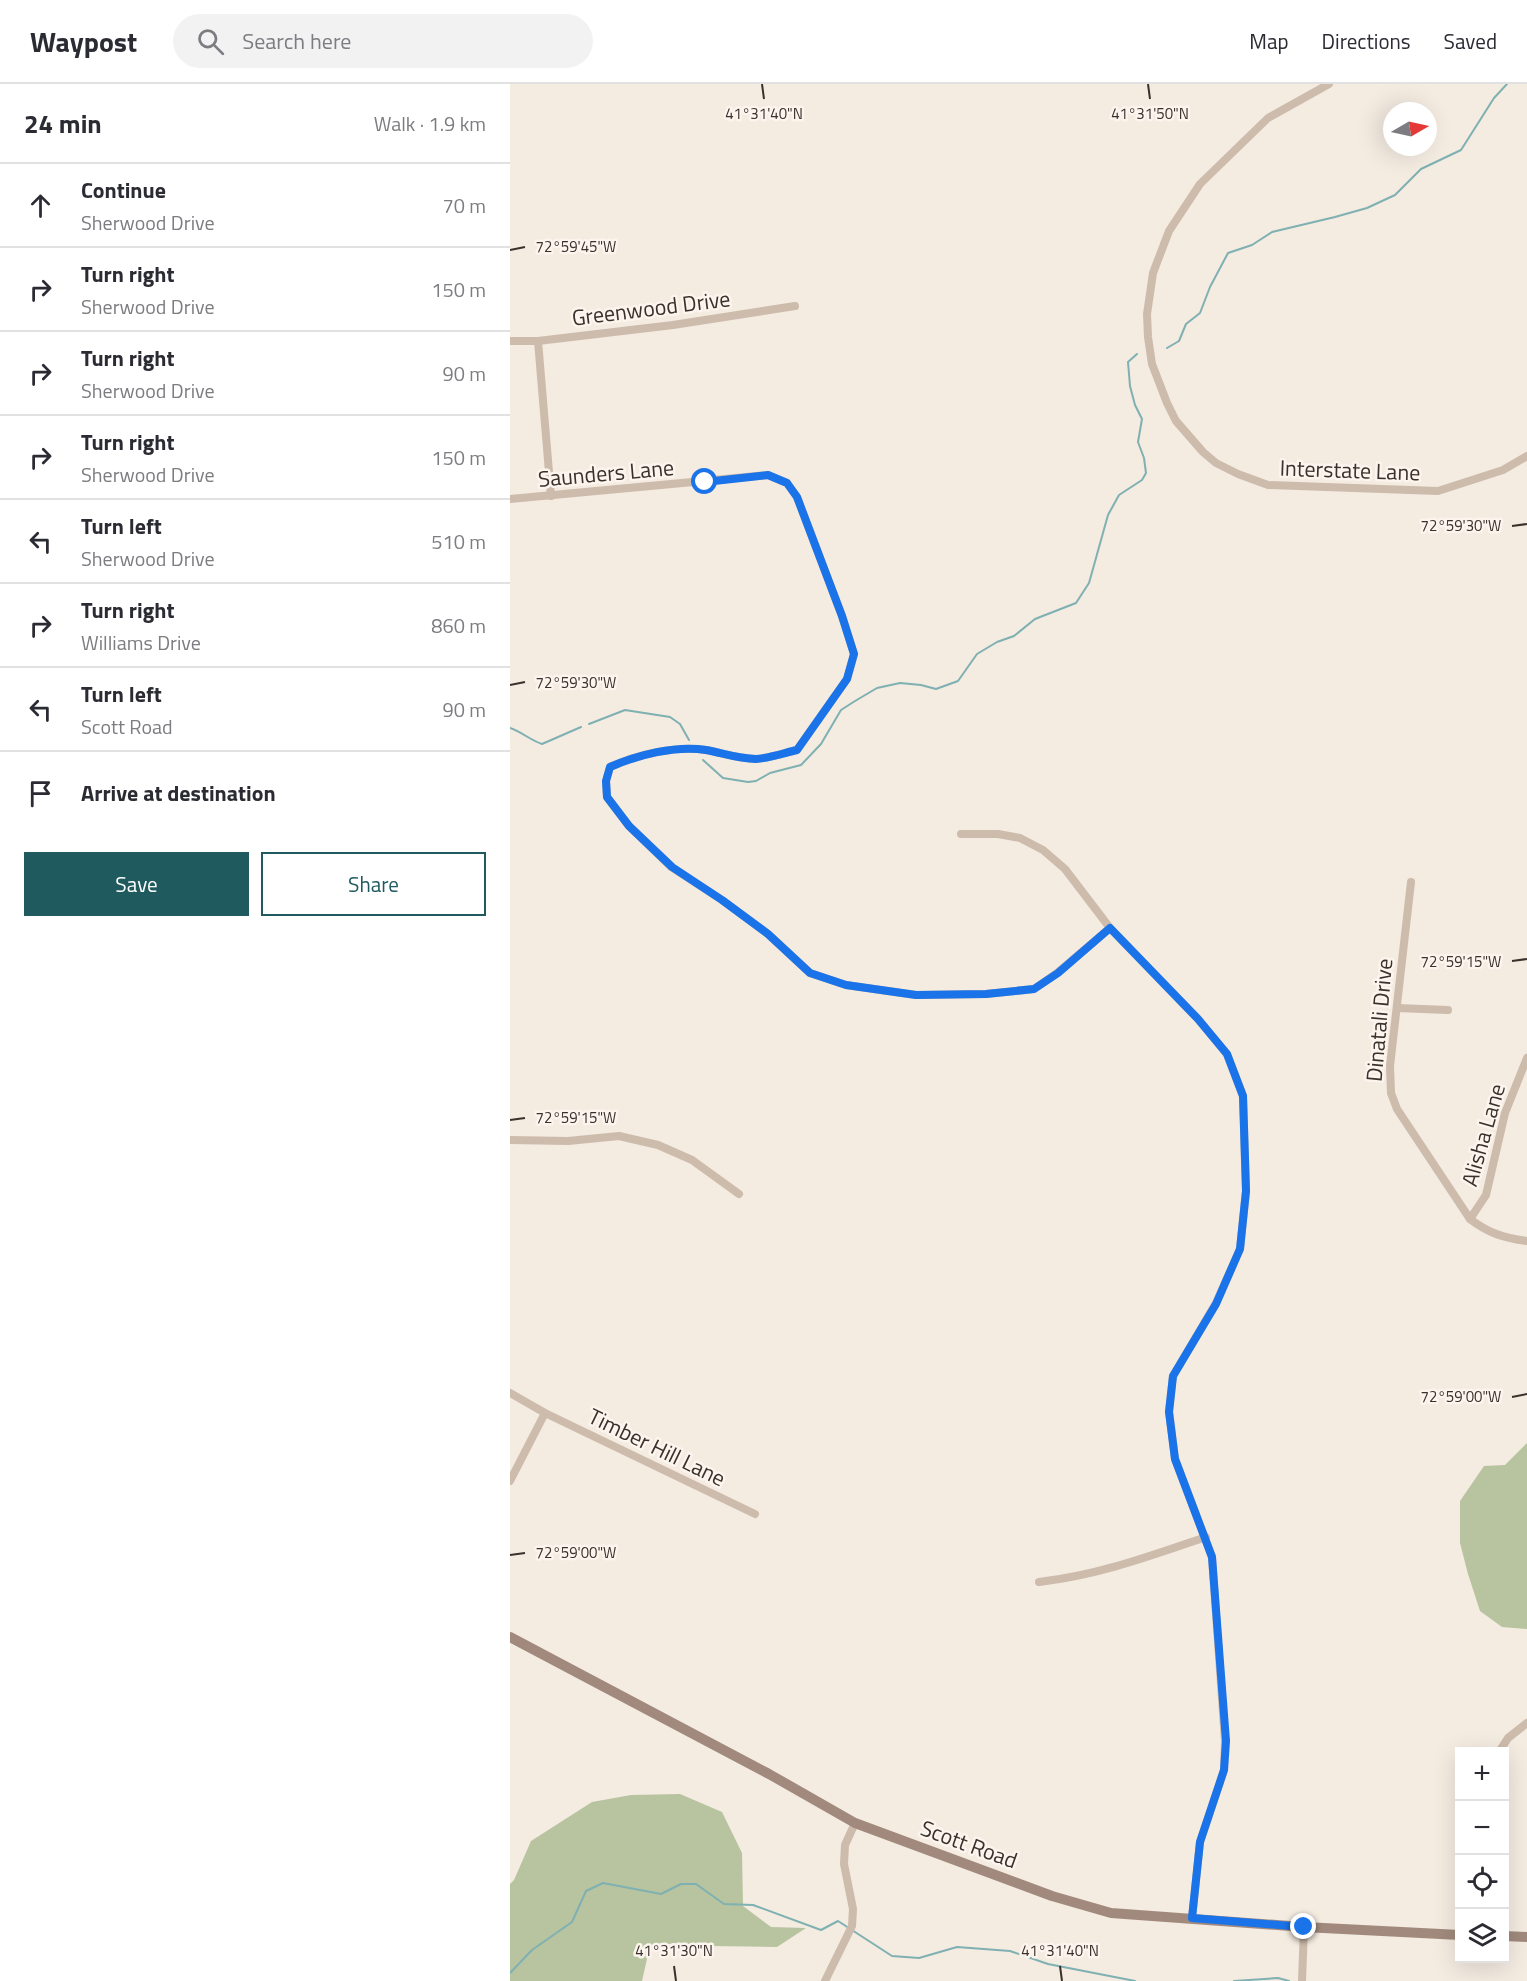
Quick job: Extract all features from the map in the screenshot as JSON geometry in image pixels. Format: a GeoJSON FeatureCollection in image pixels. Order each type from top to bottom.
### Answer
{"type":"FeatureCollection","features":[{"type":"Feature","properties":{"kind":"main road","name":"Scott Road"},"geometry":{"type":"LineString","coordinates":[[510,1637],[769,1774],[855,1823],[1052,1896],[1111,1913],[1455,1935]]}},
{"type":"Feature","properties":{"kind":"main road"},"geometry":{"type":"LineString","coordinates":[[1509,1936],[1527,1937]]}},
{"type":"Feature","properties":{"kind":"street","name":"Interstate Lane"},"geometry":{"type":"LineString","coordinates":[[1329,84],[1268,118],[1200,184],[1169,231],[1152,273],[1148,337],[1152,364],[1176,421],[1203,452],[1223,466],[1268,485],[1437,491],[1503,470],[1527,456]]}},
{"type":"Feature","properties":{"kind":"street","name":"Greenwood Drive"},"geometry":{"type":"LineString","coordinates":[[510,341],[538,341],[714,320],[795,306]]}},
{"type":"Feature","properties":{"kind":"street"},"geometry":{"type":"LineString","coordinates":[[538,341],[551,496]]}},
{"type":"Feature","properties":{"kind":"street","name":"Saunders Lane"},"geometry":{"type":"LineString","coordinates":[[510,500],[768,475],[787,483],[797,497],[854,654],[847,679],[797,750],[756,759],[686,749],[651,754],[610,767],[606,781],[607,797],[629,826],[672,867],[768,934],[810,973],[846,985],[916,995],[986,994],[1034,989],[1058,973],[1110,928]]}},
{"type":"Feature","properties":{"kind":"street"},"geometry":{"type":"LineString","coordinates":[[961,834],[998,834],[1020,838],[1043,850],[1065,869],[1110,928],[1198,1019],[1227,1054],[1243,1096],[1246,1191],[1240,1249],[1216,1304],[1173,1376],[1169,1412],[1175,1459],[1212,1557],[1226,1741],[1224,1770],[1200,1842],[1192,1918]]}},
{"type":"Feature","properties":{"kind":"street","name":"Dinatali Drive"},"geometry":{"type":"LineString","coordinates":[[1411,882],[1390,1066],[1391,1093],[1396,1109],[1470,1219],[1485,1230],[1504,1238],[1527,1241]]}},
{"type":"Feature","properties":{"kind":"street"},"geometry":{"type":"LineString","coordinates":[[1397,1008],[1448,1010]]}},
{"type":"Feature","properties":{"kind":"street","name":"Alisha Lane"},"geometry":{"type":"LineString","coordinates":[[1470,1219],[1486,1195],[1505,1113],[1527,1058]]}},
{"type":"Feature","properties":{"kind":"street"},"geometry":{"type":"LineString","coordinates":[[510,1140],[568,1141],[619,1136],[658,1145],[692,1160],[739,1194]]}},
{"type":"Feature","properties":{"kind":"street","name":"Timber Hill Lane"},"geometry":{"type":"LineString","coordinates":[[510,1393],[545,1413],[755,1514]]}},
{"type":"Feature","properties":{"kind":"street"},"geometry":{"type":"LineString","coordinates":[[510,1481],[545,1413]]}},
{"type":"Feature","properties":{"kind":"street"},"geometry":{"type":"LineString","coordinates":[[1039,1582],[1116,1568],[1206,1537]]}},
{"type":"Feature","properties":{"kind":"street"},"geometry":{"type":"LineString","coordinates":[[1502,1747],[1508,1738],[1527,1723]]}},
{"type":"Feature","properties":{"kind":"street"},"geometry":{"type":"LineString","coordinates":[[825,1981],[850,1930],[853,1909],[844,1864],[845,1845],[855,1823]]}},
{"type":"Feature","properties":{"kind":"street"},"geometry":{"type":"LineString","coordinates":[[1302,1981],[1304,1927]]}},
{"type":"Feature","properties":{"kind":"green space"},"geometry":{"type":"Polygon","coordinates":[[[1527,1443],[1527,1629],[1502,1627],[1480,1611],[1460,1543],[1460,1501],[1484,1466],[1505,1465],[1527,1443]]]}},
{"type":"Feature","properties":{"kind":"green space"},"geometry":{"type":"Polygon","coordinates":[[[680,1794],[722,1812],[742,1853],[743,1906],[771,1927],[806,1928],[777,1947],[673,1943],[649,1950],[642,1981],[510,1981],[510,1884],[514,1880],[531,1841],[592,1802],[631,1795],[680,1794]]]}},
{"type":"Feature","properties":{"kind":"waterway"},"geometry":{"type":"LineString","coordinates":[[1167,348],[1179,341],[1186,324],[1200,313],[1210,287],[1228,253],[1252,245],[1272,232],[1367,208],[1395,195],[1421,169],[1461,150],[1494,98],[1507,84]]}},
{"type":"Feature","properties":{"kind":"waterway"},"geometry":{"type":"LineString","coordinates":[[703,760],[723,778],[748,782],[756,781],[770,773],[801,765],[821,744],[841,710],[877,688],[900,683],[936,689],[958,681],[977,654],[997,642],[1014,636],[1035,619],[1076,603],[1089,583],[1108,515],[1119,495],[1142,480],[1146,473],[1144,458],[1138,442],[1142,419],[1130,386],[1128,362],[1137,354]]}},
{"type":"Feature","properties":{"kind":"waterway"},"geometry":{"type":"LineString","coordinates":[[589,724],[625,710],[670,717],[680,724],[689,740]]}},
{"type":"Feature","properties":{"kind":"waterway"},"geometry":{"type":"LineString","coordinates":[[510,728],[542,744],[581,727]]}},
{"type":"Feature","properties":{"kind":"waterway"},"geometry":{"type":"LineString","coordinates":[[510,1973],[532,1950],[572,1922],[586,1891],[603,1883],[661,1894],[681,1884],[696,1884],[724,1904],[753,1905],[821,1930],[838,1921],[892,1956],[919,1958],[957,1947],[1010,1951],[1048,1964],[1135,1981]]}},
{"type":"Feature","properties":{"kind":"waterway"},"geometry":{"type":"LineString","coordinates":[[1234,1981],[1278,1978],[1289,1981]]}},
{"type":"Feature","properties":{"kind":"route"},"geometry":{"type":"LineString","coordinates":[[705,482],[768,475],[787,483],[797,497],[854,654],[847,679],[797,750],[756,759],[686,749],[651,754],[610,767],[606,781],[607,797],[629,826],[672,867],[768,934],[810,973],[846,985],[916,995],[986,994],[1034,989],[1058,973],[1110,928],[1198,1019],[1227,1054],[1243,1096],[1246,1191],[1240,1249],[1216,1304],[1173,1376],[1169,1412],[1175,1459],[1212,1557],[1226,1741],[1224,1770],[1200,1842],[1192,1918],[1304,1927]]}}]}
